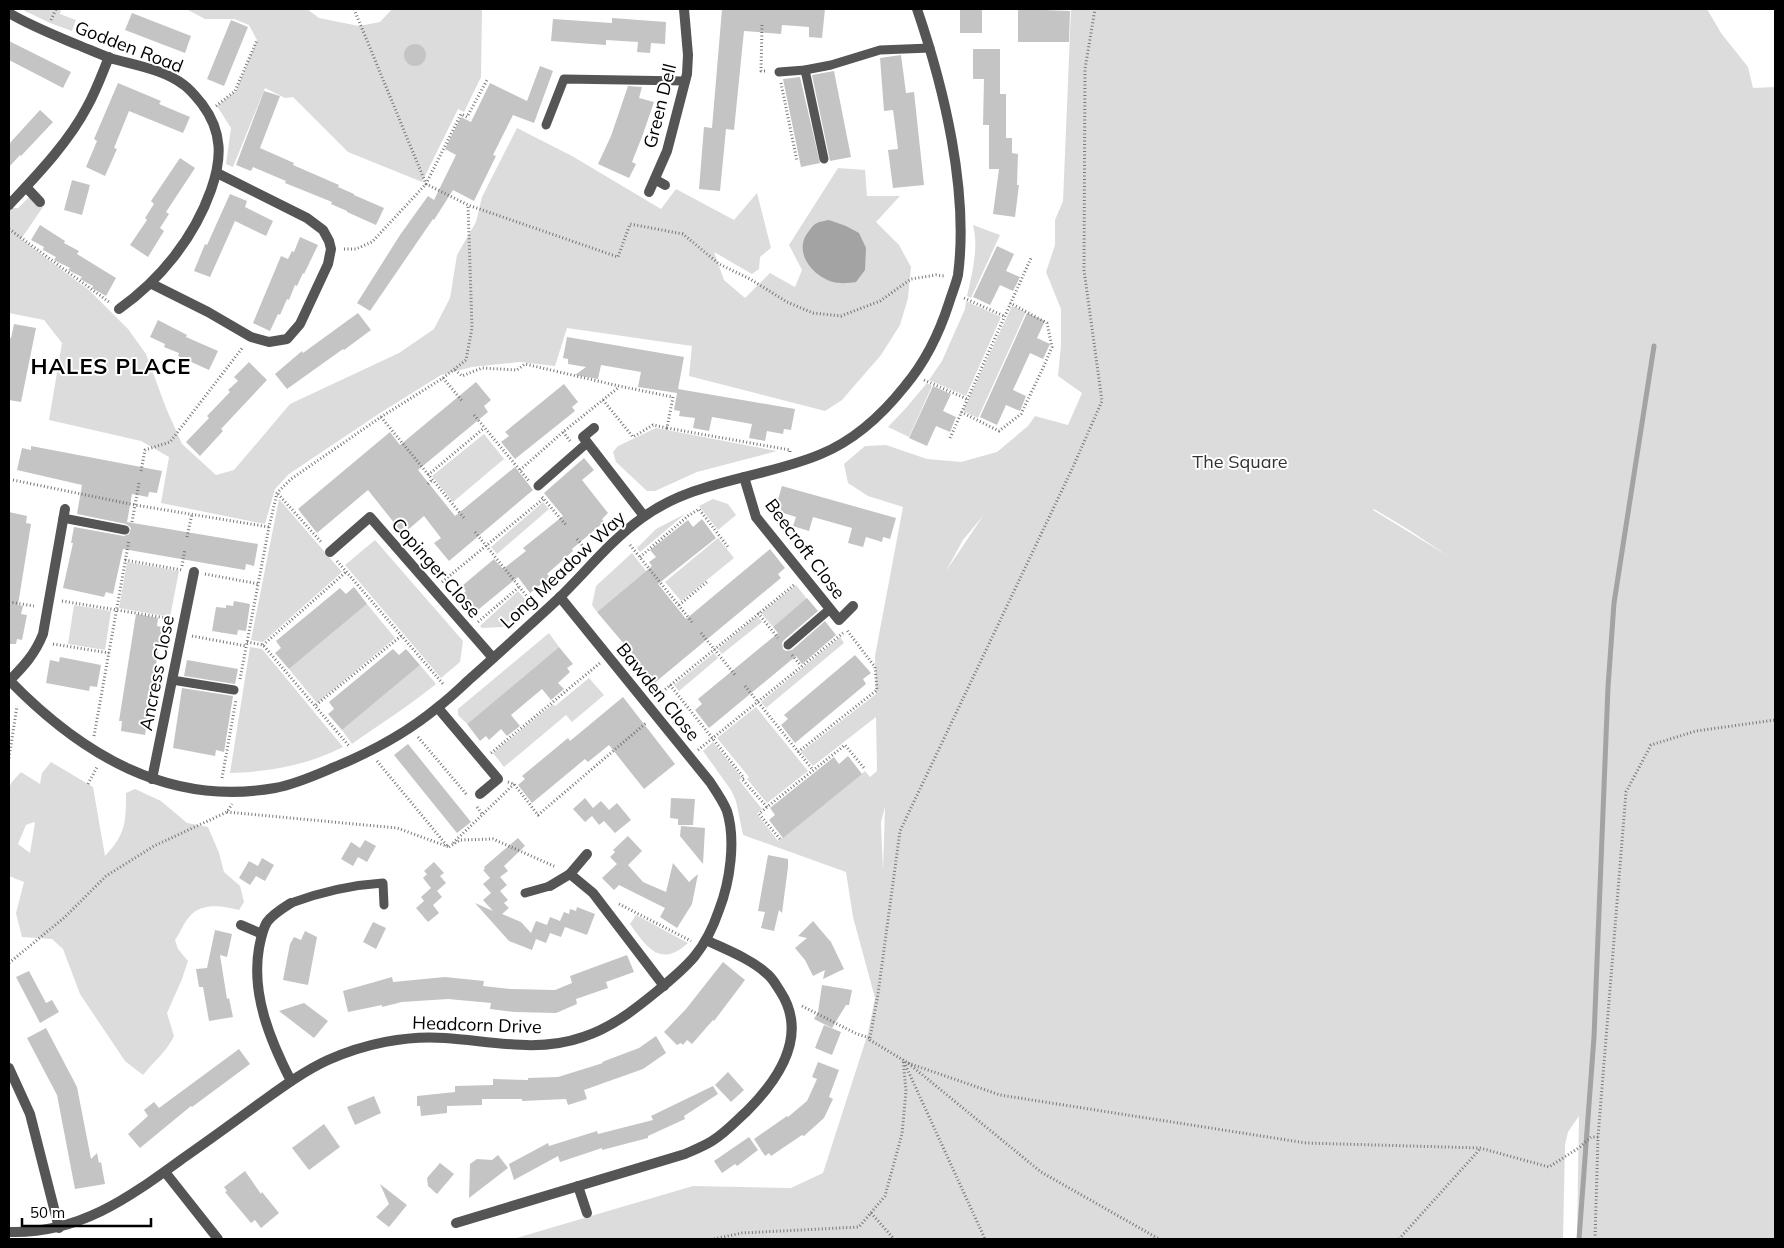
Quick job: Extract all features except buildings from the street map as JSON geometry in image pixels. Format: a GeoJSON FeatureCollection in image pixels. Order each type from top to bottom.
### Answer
{"type":"FeatureCollection","features":[{"type":"Feature","properties":{"kind":"street","name":"Green Dell"},"geometry":{"type":"LineString","coordinates":[[649,192],[660,183],[685,81],[688,56],[684,9]]}},
{"type":"Feature","properties":{"kind":"street","name":"Long Meadow Way"},"geometry":{"type":"LineString","coordinates":[[9,681],[67,732],[92,749],[152,779],[169,785],[220,792],[278,788],[359,757],[410,728],[438,708],[560,597],[621,534],[644,516],[694,490],[794,464],[824,453],[859,434],[893,402],[928,355],[942,326],[957,278],[960,217],[953,153],[940,84],[917,9]]}},
{"type":"Feature","properties":{"kind":"street","name":"Godden Road"},"geometry":{"type":"LineString","coordinates":[[9,14],[36,28],[109,58],[130,62],[159,72],[184,85],[211,117],[218,137],[217,173],[205,207],[172,260],[152,284],[119,309]]}},
{"type":"Feature","properties":{"kind":"street"},"geometry":{"type":"LineString","coordinates":[[9,205],[26,188],[68,136],[87,107],[109,58]]}},
{"type":"Feature","properties":{"kind":"street"},"geometry":{"type":"LineString","coordinates":[[152,284],[208,312],[251,337],[269,342],[287,339],[300,324],[328,264],[331,249],[329,240],[323,230],[307,218],[217,173]]}},
{"type":"Feature","properties":{"kind":"street"},"geometry":{"type":"LineString","coordinates":[[26,188],[40,202]]}},
{"type":"Feature","properties":{"kind":"street"},"geometry":{"type":"LineString","coordinates":[[594,428],[583,437],[644,516]]}},
{"type":"Feature","properties":{"kind":"street","name":"Beecroft Close"},"geometry":{"type":"LineString","coordinates":[[744,476],[756,517],[839,620],[853,606]]}},
{"type":"Feature","properties":{"kind":"street"},"geometry":{"type":"LineString","coordinates":[[9,681],[28,662],[40,641],[64,514]]}},
{"type":"Feature","properties":{"kind":"street","name":"Copinger Close"},"geometry":{"type":"LineString","coordinates":[[330,553],[370,517],[493,658]]}},
{"type":"Feature","properties":{"kind":"street","name":"Ancress Close"},"geometry":{"type":"LineString","coordinates":[[152,779],[180,633],[194,572]]}},
{"type":"Feature","properties":{"kind":"street","name":"Bawden Close"},"geometry":{"type":"LineString","coordinates":[[560,597],[710,782],[727,811]]}},
{"type":"Feature","properties":{"kind":"street"},"geometry":{"type":"LineString","coordinates":[[438,708],[498,779],[480,794]]}},
{"type":"Feature","properties":{"kind":"street","name":"Headcorn Drive"},"geometry":{"type":"LineString","coordinates":[[9,1232],[29,1233],[58,1228],[107,1209],[165,1172],[291,1081],[327,1060],[358,1048],[420,1037],[533,1046],[572,1040],[600,1030],[619,1020],[664,986],[695,958],[704,944],[714,924],[727,885],[730,834],[727,811]]}},
{"type":"Feature","properties":{"kind":"street"},"geometry":{"type":"LineString","coordinates":[[550,886],[570,874],[587,854]]}},
{"type":"Feature","properties":{"kind":"street"},"geometry":{"type":"LineString","coordinates":[[570,874],[593,893],[664,986]]}},
{"type":"Feature","properties":{"kind":"street"},"geometry":{"type":"LineString","coordinates":[[291,903],[277,912],[268,922],[262,934],[257,962],[258,988],[268,1033],[291,1081]]}},
{"type":"Feature","properties":{"kind":"street"},"geometry":{"type":"LineString","coordinates":[[241,925],[262,934]]}},
{"type":"Feature","properties":{"kind":"street"},"geometry":{"type":"LineString","coordinates":[[456,1223],[685,1154],[714,1140],[732,1125],[771,1084],[789,1052],[792,1036],[788,1003],[767,973],[704,944]]}},
{"type":"Feature","properties":{"kind":"street"},"geometry":{"type":"LineString","coordinates":[[9,1068],[30,1114],[58,1228]]}},
{"type":"Feature","properties":{"kind":"street"},"geometry":{"type":"LineString","coordinates":[[165,1172],[218,1239]]}},
{"type":"Feature","properties":{"kind":"street"},"geometry":{"type":"LineString","coordinates":[[578,1186],[587,1213]]}},
{"type":"Feature","properties":{"kind":"lane"},"geometry":{"type":"LineString","coordinates":[[779,72],[831,65],[880,50],[930,48]]}},
{"type":"Feature","properties":{"kind":"lane"},"geometry":{"type":"LineString","coordinates":[[805,70],[824,159]]}},
{"type":"Feature","properties":{"kind":"lane"},"geometry":{"type":"LineString","coordinates":[[546,125],[564,79],[685,81]]}},
{"type":"Feature","properties":{"kind":"lane"},"geometry":{"type":"LineString","coordinates":[[536,487],[587,443]]}},
{"type":"Feature","properties":{"kind":"lane"},"geometry":{"type":"LineString","coordinates":[[64,514],[129,528]]}},
{"type":"Feature","properties":{"kind":"lane"},"geometry":{"type":"LineString","coordinates":[[788,645],[830,609]]}},
{"type":"Feature","properties":{"kind":"lane"},"geometry":{"type":"LineString","coordinates":[[172,680],[237,690]]}},
{"type":"Feature","properties":{"kind":"lane"},"geometry":{"type":"LineString","coordinates":[[291,903],[318,893],[359,884],[383,883],[384,906]]}},
{"type":"Feature","properties":{"kind":"lane"},"geometry":{"type":"LineString","coordinates":[[524,893],[550,886]]}},
{"type":"Feature","properties":{"kind":"path"},"geometry":{"type":"LineString","coordinates":[[354,9],[426,184],[468,205],[618,257],[630,224],[683,234],[719,264],[750,279],[787,302],[813,313],[841,316],[880,301],[911,279],[936,275],[957,278]]}},
{"type":"Feature","properties":{"kind":"path"},"geometry":{"type":"LineString","coordinates":[[870,1038],[878,994],[900,831],[1069,476],[1102,401],[1084,270],[1085,69],[1094,9]]}},
{"type":"Feature","properties":{"kind":"path"},"geometry":{"type":"LineString","coordinates":[[762,25],[761,71],[779,72],[797,161]]}},
{"type":"Feature","properties":{"kind":"path"},"geometry":{"type":"LineString","coordinates":[[208,112],[236,91],[257,40]]}},
{"type":"Feature","properties":{"kind":"path"},"geometry":{"type":"LineString","coordinates":[[331,249],[356,249],[372,242],[426,184],[461,114],[468,117],[486,80]]}},
{"type":"Feature","properties":{"kind":"path"},"geometry":{"type":"LineString","coordinates":[[220,792],[237,690],[277,493],[291,479],[381,417],[455,370],[466,360],[472,328],[468,205]]}},
{"type":"Feature","properties":{"kind":"path"},"geometry":{"type":"LineString","coordinates":[[9,229],[119,309]]}},
{"type":"Feature","properties":{"kind":"path"},"geometry":{"type":"LineString","coordinates":[[950,438],[1031,258]]}},
{"type":"Feature","properties":{"kind":"path"},"geometry":{"type":"LineString","coordinates":[[952,292],[1004,316]]}},
{"type":"Feature","properties":{"kind":"path"},"geometry":{"type":"LineString","coordinates":[[961,412],[1000,430],[1021,414],[1031,395],[1052,347],[1047,323],[1010,303]]}},
{"type":"Feature","properties":{"kind":"path"},"geometry":{"type":"LineString","coordinates":[[141,471],[146,450],[170,442],[251,337]]}},
{"type":"Feature","properties":{"kind":"path"},"geometry":{"type":"LineString","coordinates":[[455,370],[462,376],[482,368],[517,370],[525,364],[673,397],[667,428]]}},
{"type":"Feature","properties":{"kind":"path"},"geometry":{"type":"LineString","coordinates":[[914,376],[967,399]]}},
{"type":"Feature","properties":{"kind":"path"},"geometry":{"type":"LineString","coordinates":[[443,378],[463,402]]}},
{"type":"Feature","properties":{"kind":"path"},"geometry":{"type":"LineString","coordinates":[[520,470],[562,432],[619,386]]}},
{"type":"Feature","properties":{"kind":"path"},"geometry":{"type":"LineString","coordinates":[[602,400],[633,437],[653,425],[790,450],[794,464]]}},
{"type":"Feature","properties":{"kind":"path"},"geometry":{"type":"LineString","coordinates":[[474,415],[566,525]]}},
{"type":"Feature","properties":{"kind":"path"},"geometry":{"type":"LineString","coordinates":[[381,417],[464,518]]}},
{"type":"Feature","properties":{"kind":"path"},"geometry":{"type":"LineString","coordinates":[[428,475],[484,428]]}},
{"type":"Feature","properties":{"kind":"path"},"geometry":{"type":"LineString","coordinates":[[12,480],[269,527]]}},
{"type":"Feature","properties":{"kind":"path"},"geometry":{"type":"LineString","coordinates":[[428,484],[432,480]]}},
{"type":"Feature","properties":{"kind":"path"},"geometry":{"type":"LineString","coordinates":[[92,749],[110,653],[129,528],[139,483]]}},
{"type":"Feature","properties":{"kind":"path"},"geometry":{"type":"LineString","coordinates":[[277,493],[347,571],[452,695]]}},
{"type":"Feature","properties":{"kind":"path"},"geometry":{"type":"LineString","coordinates":[[433,589],[543,498]]}},
{"type":"Feature","properties":{"kind":"path"},"geometry":{"type":"LineString","coordinates":[[640,558],[688,516],[699,509],[728,547]]}},
{"type":"Feature","properties":{"kind":"path"},"geometry":{"type":"LineString","coordinates":[[187,537],[192,514]]}},
{"type":"Feature","properties":{"kind":"path"},"geometry":{"type":"LineString","coordinates":[[474,532],[541,614]]}},
{"type":"Feature","properties":{"kind":"path"},"geometry":{"type":"LineString","coordinates":[[621,534],[662,588],[692,622]]}},
{"type":"Feature","properties":{"kind":"path"},"geometry":{"type":"LineString","coordinates":[[182,570],[185,549]]}},
{"type":"Feature","properties":{"kind":"path"},"geometry":{"type":"LineString","coordinates":[[125,560],[259,584]]}},
{"type":"Feature","properties":{"kind":"path"},"geometry":{"type":"LineString","coordinates":[[180,633],[246,644],[264,645],[347,571]]}},
{"type":"Feature","properties":{"kind":"path"},"geometry":{"type":"LineString","coordinates":[[647,704],[804,576]]}},
{"type":"Feature","properties":{"kind":"path"},"geometry":{"type":"LineString","coordinates":[[679,605],[708,581]]}},
{"type":"Feature","properties":{"kind":"path"},"geometry":{"type":"LineString","coordinates":[[468,629],[520,587]]}},
{"type":"Feature","properties":{"kind":"path"},"geometry":{"type":"LineString","coordinates":[[9,602],[117,609],[183,621]]}},
{"type":"Feature","properties":{"kind":"path"},"geometry":{"type":"LineString","coordinates":[[798,752],[877,690],[875,667],[839,620]]}},
{"type":"Feature","properties":{"kind":"path"},"geometry":{"type":"LineString","coordinates":[[690,757],[846,630]]}},
{"type":"Feature","properties":{"kind":"path"},"geometry":{"type":"LineString","coordinates":[[701,633],[736,676]]}},
{"type":"Feature","properties":{"kind":"path"},"geometry":{"type":"LineString","coordinates":[[316,705],[401,636]]}},
{"type":"Feature","properties":{"kind":"path"},"geometry":{"type":"LineString","coordinates":[[40,641],[110,653]]}},
{"type":"Feature","properties":{"kind":"path"},"geometry":{"type":"LineString","coordinates":[[264,645],[359,757]]}},
{"type":"Feature","properties":{"kind":"path"},"geometry":{"type":"LineString","coordinates":[[483,760],[608,656]]}},
{"type":"Feature","properties":{"kind":"path"},"geometry":{"type":"LineString","coordinates":[[670,685],[744,778],[742,780],[766,807]]}},
{"type":"Feature","properties":{"kind":"path"},"geometry":{"type":"LineString","coordinates":[[745,686],[813,770]]}},
{"type":"Feature","properties":{"kind":"path"},"geometry":{"type":"LineString","coordinates":[[9,758],[19,690]]}},
{"type":"Feature","properties":{"kind":"path"},"geometry":{"type":"LineString","coordinates":[[449,847],[514,784],[538,815],[656,715]]}},
{"type":"Feature","properties":{"kind":"path"},"geometry":{"type":"LineString","coordinates":[[1595,1239],[1598,1137],[1626,792],[1652,745],[1696,731],[1775,720]]}},
{"type":"Feature","properties":{"kind":"path"},"geometry":{"type":"LineString","coordinates":[[410,728],[483,815]]}},
{"type":"Feature","properties":{"kind":"path"},"geometry":{"type":"LineString","coordinates":[[780,838],[759,814],[766,807],[845,745],[864,768]]}},
{"type":"Feature","properties":{"kind":"path"},"geometry":{"type":"LineString","coordinates":[[370,751],[449,847]]}},
{"type":"Feature","properties":{"kind":"path"},"geometry":{"type":"LineString","coordinates":[[88,784],[103,755]]}},
{"type":"Feature","properties":{"kind":"path"},"geometry":{"type":"LineString","coordinates":[[227,812],[239,792]]}},
{"type":"Feature","properties":{"kind":"path"},"geometry":{"type":"LineString","coordinates":[[9,963],[65,917],[106,876],[154,846],[227,812],[397,828],[449,847]]}},
{"type":"Feature","properties":{"kind":"path"},"geometry":{"type":"LineString","coordinates":[[449,847],[460,840],[494,839],[570,874]]}},
{"type":"Feature","properties":{"kind":"path"},"geometry":{"type":"LineString","coordinates":[[593,893],[704,944]]}},
{"type":"Feature","properties":{"kind":"path"},"geometry":{"type":"LineString","coordinates":[[788,1003],[797,1003],[857,1034],[870,1038],[870,1040],[908,1063],[1000,1095],[1306,1143],[1480,1148],[1549,1167],[1580,1147],[1591,1137],[1598,1137]]}},
{"type":"Feature","properties":{"kind":"path"},"geometry":{"type":"LineString","coordinates":[[714,1239],[742,1233],[859,1227],[886,1196],[902,1134],[906,1091],[902,1060]]}},
{"type":"Feature","properties":{"kind":"path"},"geometry":{"type":"LineString","coordinates":[[902,1060],[985,1239]]}},
{"type":"Feature","properties":{"kind":"path"},"geometry":{"type":"LineString","coordinates":[[908,1063],[1041,1172],[1159,1239]]}},
{"type":"Feature","properties":{"kind":"path"},"geometry":{"type":"LineString","coordinates":[[1399,1239],[1480,1148]]}},
{"type":"Feature","properties":{"kind":"path"},"geometry":{"type":"LineString","coordinates":[[871,1213],[894,1239]]}},
{"type":"Feature","properties":{"kind":"green space"},"geometry":{"type":"Polygon","coordinates":[[[21,9],[61,9],[60,14],[76,20],[72,31],[21,9]]]}},
{"type":"Feature","properties":{"kind":"green space"},"geometry":{"type":"Polygon","coordinates":[[[186,9],[307,9],[319,18],[359,26],[380,22],[392,9],[482,9],[481,77],[464,112],[458,109],[422,182],[348,152],[293,97],[285,98],[265,88],[233,167],[226,164],[231,128],[217,106],[236,91],[257,40],[249,25],[234,19],[205,19],[186,9]]]}},
{"type":"Feature","properties":{"kind":"green space","name":"The Square"},"geometry":{"type":"Polygon","coordinates":[[[1071,9],[1707,9],[1721,33],[1748,67],[1753,88],[1775,87],[1775,1239],[1577,1239],[1579,1116],[1568,1132],[1565,1145],[1563,1239],[513,1239],[693,1186],[791,1188],[823,1173],[868,1033],[875,998],[853,917],[846,872],[743,835],[736,801],[731,790],[703,751],[713,742],[742,778],[739,780],[762,809],[757,814],[778,841],[865,771],[870,777],[877,771],[876,717],[813,766],[801,752],[876,694],[875,656],[903,507],[868,496],[848,483],[844,464],[865,446],[886,445],[927,459],[961,462],[997,452],[1028,426],[1035,416],[1068,425],[1082,393],[1058,376],[1061,345],[1061,309],[1046,272],[1055,245],[1055,220],[1063,201],[1071,9]],[[1373,510],[1448,556],[1409,530],[1373,510]],[[983,516],[963,540],[946,571],[983,516]],[[885,807],[881,822],[883,871],[885,807]]]}},
{"type":"Feature","properties":{"kind":"green space"},"geometry":{"type":"Polygon","coordinates":[[[517,128],[572,156],[661,209],[676,189],[734,220],[757,193],[771,248],[760,257],[759,269],[752,274],[714,252],[724,280],[745,298],[770,273],[795,287],[802,270],[789,245],[838,168],[865,170],[867,196],[900,196],[876,222],[899,245],[911,267],[908,298],[900,325],[881,355],[842,400],[825,411],[689,376],[692,346],[567,328],[555,366],[520,362],[472,367],[441,375],[380,413],[289,474],[275,489],[265,524],[161,503],[169,457],[141,441],[49,420],[62,343],[44,320],[9,313],[9,208],[18,208],[29,197],[43,207],[21,239],[90,291],[128,329],[146,354],[182,444],[216,475],[234,470],[290,404],[399,353],[434,329],[450,298],[457,255],[476,222],[482,197],[517,128]]]}},
{"type":"Feature","properties":{"kind":"green space"},"geometry":{"type":"Polygon","coordinates":[[[973,225],[1000,235],[971,298],[967,296],[975,252],[973,225]]]}},
{"type":"Feature","properties":{"kind":"green space"},"geometry":{"type":"Polygon","coordinates":[[[966,301],[1001,317],[966,396],[929,380],[942,361],[965,309],[966,301]]]}},
{"type":"Feature","properties":{"kind":"green space"},"geometry":{"type":"Polygon","coordinates":[[[1012,306],[1026,312],[978,418],[963,411],[1012,306]]]}},
{"type":"Feature","properties":{"kind":"green space"},"geometry":{"type":"Polygon","coordinates":[[[927,383],[932,386],[909,437],[888,427],[906,408],[927,383]]]}},
{"type":"Feature","properties":{"kind":"green space"},"geometry":{"type":"Polygon","coordinates":[[[656,428],[777,451],[697,472],[655,491],[647,491],[616,462],[613,452],[618,446],[656,428]]]}},
{"type":"Feature","properties":{"kind":"green space"},"geometry":{"type":"Polygon","coordinates":[[[484,434],[504,459],[453,502],[432,476],[484,434]]]}},
{"type":"Feature","properties":{"kind":"green space"},"geometry":{"type":"Polygon","coordinates":[[[279,499],[342,572],[263,642],[251,640],[279,499]]]}},
{"type":"Feature","properties":{"kind":"green space"},"geometry":{"type":"Polygon","coordinates":[[[713,499],[728,504],[736,515],[718,530],[699,506],[713,499]]]}},
{"type":"Feature","properties":{"kind":"green space"},"geometry":{"type":"Polygon","coordinates":[[[543,502],[549,509],[497,554],[491,547],[543,502]]]}},
{"type":"Feature","properties":{"kind":"green space"},"geometry":{"type":"Polygon","coordinates":[[[685,514],[640,552],[637,548],[656,529],[685,514]]]}},
{"type":"Feature","properties":{"kind":"green space"},"geometry":{"type":"Polygon","coordinates":[[[718,538],[734,558],[681,601],[665,582],[718,538]]]}},
{"type":"Feature","properties":{"kind":"green space"},"geometry":{"type":"Polygon","coordinates":[[[375,540],[463,641],[460,662],[441,678],[345,565],[375,540]]]}},
{"type":"Feature","properties":{"kind":"green space"},"geometry":{"type":"Polygon","coordinates":[[[632,553],[646,571],[597,612],[592,605],[596,586],[632,553]]]}},
{"type":"Feature","properties":{"kind":"green space"},"geometry":{"type":"Polygon","coordinates":[[[127,562],[179,571],[170,617],[119,608],[127,562]]]}},
{"type":"Feature","properties":{"kind":"green space"},"geometry":{"type":"Polygon","coordinates":[[[796,585],[807,599],[773,627],[761,613],[796,585]]]}},
{"type":"Feature","properties":{"kind":"green space"},"geometry":{"type":"Polygon","coordinates":[[[518,591],[528,603],[503,627],[482,628],[480,626],[518,591]]]}},
{"type":"Feature","properties":{"kind":"green space"},"geometry":{"type":"Polygon","coordinates":[[[367,604],[395,638],[317,703],[289,669],[367,604]]]}},
{"type":"Feature","properties":{"kind":"green space"},"geometry":{"type":"Polygon","coordinates":[[[74,605],[111,611],[105,650],[68,644],[74,605]]]}},
{"type":"Feature","properties":{"kind":"green space"},"geometry":{"type":"Polygon","coordinates":[[[757,616],[762,622],[722,654],[718,649],[757,616]]]}},
{"type":"Feature","properties":{"kind":"green space"},"geometry":{"type":"Polygon","coordinates":[[[549,633],[559,647],[467,724],[458,715],[458,709],[549,633]]]}},
{"type":"Feature","properties":{"kind":"green space"},"geometry":{"type":"Polygon","coordinates":[[[840,637],[844,643],[766,708],[761,702],[840,637]]]}},
{"type":"Feature","properties":{"kind":"green space"},"geometry":{"type":"Polygon","coordinates":[[[250,647],[262,649],[343,747],[302,763],[274,769],[230,773],[250,647]]]}},
{"type":"Feature","properties":{"kind":"green space"},"geometry":{"type":"Polygon","coordinates":[[[714,653],[718,658],[679,691],[674,685],[714,653]]]}},
{"type":"Feature","properties":{"kind":"green space"},"geometry":{"type":"Polygon","coordinates":[[[420,665],[436,684],[352,744],[342,730],[420,665]]]}},
{"type":"Feature","properties":{"kind":"green space"},"geometry":{"type":"Polygon","coordinates":[[[589,678],[604,695],[572,722],[566,715],[504,767],[493,753],[553,704],[555,706],[589,678]]]}},
{"type":"Feature","properties":{"kind":"green space"},"geometry":{"type":"Polygon","coordinates":[[[756,707],[808,771],[767,803],[747,779],[749,777],[717,738],[756,707]]]}},
{"type":"Feature","properties":{"kind":"green space"},"geometry":{"type":"Polygon","coordinates":[[[51,762],[93,787],[105,856],[121,834],[126,812],[126,793],[135,789],[161,801],[187,823],[208,827],[219,853],[224,872],[240,886],[244,902],[239,910],[220,906],[201,909],[188,918],[175,940],[178,949],[188,961],[167,1013],[174,1036],[164,1051],[143,1075],[125,1061],[80,994],[63,949],[52,939],[22,937],[16,913],[24,882],[9,876],[9,790],[11,783],[21,772],[40,784],[42,773],[51,762]],[[35,823],[26,825],[18,844],[30,853],[35,823]]]}},
{"type":"Feature","properties":{"kind":"green space"},"geometry":{"type":"Polygon","coordinates":[[[636,915],[688,943],[678,951],[669,954],[654,951],[648,947],[630,924],[636,915]]]}},
{"type":"Feature","properties":{"kind":"shaded area"},"geometry":{"type":"Polygon","coordinates":[[[829,220],[859,233],[866,248],[865,270],[856,282],[839,283],[825,279],[807,262],[803,247],[804,239],[815,224],[829,220]]]}},
{"type":"Feature","properties":{"kind":"waterway"},"geometry":{"type":"LineString","coordinates":[[1579,1239],[1594,1037],[1608,687],[1614,603],[1654,346]]}},
{"type":"Feature","properties":{"kind":"district","name":"HALES PLACE"},"geometry":{"type":"Point","coordinates":[111,366]}}]}
